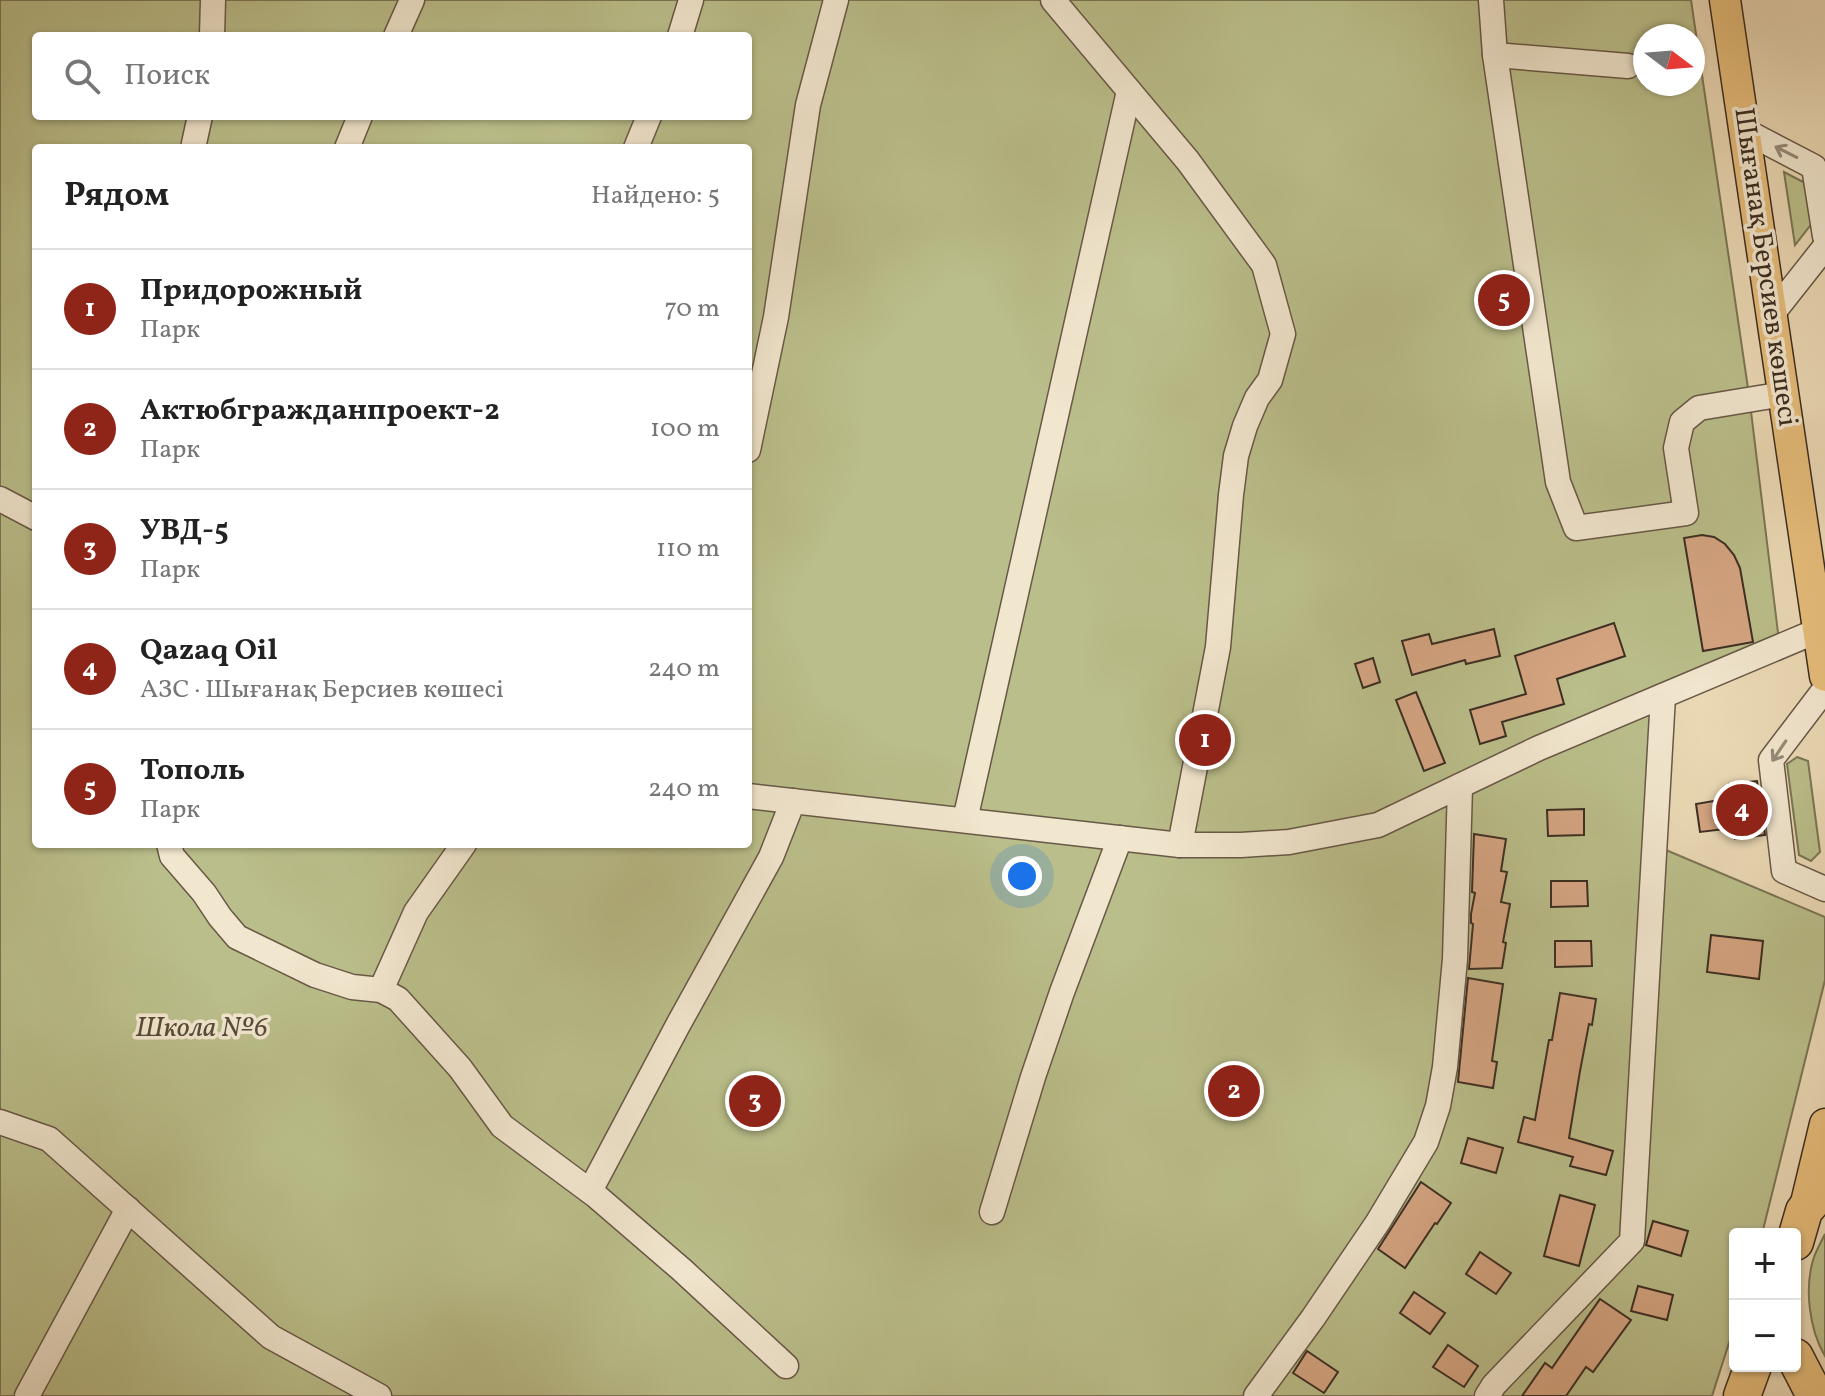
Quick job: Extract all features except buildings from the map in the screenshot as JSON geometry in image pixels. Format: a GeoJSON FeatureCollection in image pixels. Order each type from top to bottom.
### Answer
{"type":"FeatureCollection","features":[{"type":"Feature","properties":{"kind":"highway"},"geometry":{"type":"LineString","coordinates":[[1801,1369],[1810,1386],[1820,1396]]}},
{"type":"Feature","properties":{"kind":"highway"},"geometry":{"type":"LineString","coordinates":[[1742,1396],[1751,1372]]}},
{"type":"Feature","properties":{"kind":"main road","name":"Шығанақ Берсиев көшесі"},"geometry":{"type":"LineString","coordinates":[[1725,0],[1825,676]]}},
{"type":"Feature","properties":{"kind":"main road"},"geometry":{"type":"LineString","coordinates":[[1808,1213],[1825,1124]]}},
{"type":"Feature","properties":{"kind":"lane"},"geometry":{"type":"LineString","coordinates":[[212,32],[213,0]]}},
{"type":"Feature","properties":{"kind":"lane"},"geometry":{"type":"LineString","coordinates":[[398,32],[412,0]]}},
{"type":"Feature","properties":{"kind":"lane"},"geometry":{"type":"LineString","coordinates":[[681,32],[691,0]]}},
{"type":"Feature","properties":{"kind":"lane"},"geometry":{"type":"LineString","coordinates":[[752,431],[776,317],[808,105],[836,0]]}},
{"type":"Feature","properties":{"kind":"lane"},"geometry":{"type":"LineString","coordinates":[[1053,0],[1188,161],[1264,265],[1283,334],[1270,380],[1257,398],[1236,456],[1218,647],[1180,845]]}},
{"type":"Feature","properties":{"kind":"lane"},"geometry":{"type":"LineString","coordinates":[[1491,0],[1495,55],[1558,482],[1576,528],[1686,513],[1676,448],[1682,422],[1699,408],[1784,394]]}},
{"type":"Feature","properties":{"kind":"lane"},"geometry":{"type":"LineString","coordinates":[[1495,55],[1628,66]]}},
{"type":"Feature","properties":{"kind":"lane"},"geometry":{"type":"LineString","coordinates":[[965,820],[1129,91]]}},
{"type":"Feature","properties":{"kind":"lane"},"geometry":{"type":"LineString","coordinates":[[194,144],[199,120]]}},
{"type":"Feature","properties":{"kind":"lane"},"geometry":{"type":"LineString","coordinates":[[349,144],[358,120]]}},
{"type":"Feature","properties":{"kind":"lane"},"geometry":{"type":"LineString","coordinates":[[638,144],[647,120]]}},
{"type":"Feature","properties":{"kind":"lane"},"geometry":{"type":"LineString","coordinates":[[1745,131],[1814,167],[1825,236]]}},
{"type":"Feature","properties":{"kind":"lane"},"geometry":{"type":"LineString","coordinates":[[1772,314],[1825,247]]}},
{"type":"Feature","properties":{"kind":"lane"},"geometry":{"type":"LineString","coordinates":[[0,499],[32,516]]}},
{"type":"Feature","properties":{"kind":"lane"},"geometry":{"type":"LineString","coordinates":[[752,796],[1180,845],[1289,842],[1378,825],[1539,748],[1819,630]]}},
{"type":"Feature","properties":{"kind":"lane"},"geometry":{"type":"LineString","coordinates":[[1825,689],[1771,760],[1784,871],[1825,889]]}},
{"type":"Feature","properties":{"kind":"lane"},"geometry":{"type":"LineString","coordinates":[[1487,1396],[1494,1385],[1632,1241],[1663,696]]}},
{"type":"Feature","properties":{"kind":"lane"},"geometry":{"type":"LineString","coordinates":[[1256,1396],[1370,1234],[1426,1142],[1438,1106],[1445,1067],[1455,959],[1460,786]]}},
{"type":"Feature","properties":{"kind":"lane"},"geometry":{"type":"LineString","coordinates":[[590,1191],[771,857],[793,801]]}},
{"type":"Feature","properties":{"kind":"lane"},"geometry":{"type":"LineString","coordinates":[[992,1212],[1062,992],[1120,838]]}},
{"type":"Feature","properties":{"kind":"lane"},"geometry":{"type":"LineString","coordinates":[[170,848],[172,856],[237,937],[315,975],[352,987],[381,990],[398,999],[460,1068],[502,1126],[590,1191],[681,1269],[786,1366]]}},
{"type":"Feature","properties":{"kind":"lane"},"geometry":{"type":"LineString","coordinates":[[381,990],[416,912],[461,848]]}},
{"type":"Feature","properties":{"kind":"lane"},"geometry":{"type":"LineString","coordinates":[[0,1122],[49,1139],[271,1337],[379,1396]]}},
{"type":"Feature","properties":{"kind":"lane"},"geometry":{"type":"LineString","coordinates":[[27,1396],[128,1209]]}},
{"type":"Feature","properties":{"kind":"green space","name":"Школа №6"},"geometry":{"type":"Polygon","coordinates":[[[0,0],[1691,0],[1695,24],[1633,24],[1633,96],[1705,95],[1749,395],[1779,641],[1666,695],[1654,845],[1825,917],[1825,980],[1763,1228],[1729,1228],[1729,1343],[1712,1396],[0,1396],[0,0]]]}},
{"type":"Feature","properties":{"kind":"green space"},"geometry":{"type":"Polygon","coordinates":[[[1784,172],[1807,184],[1813,222],[1795,245],[1784,172]]]}},
{"type":"Feature","properties":{"kind":"green space"},"geometry":{"type":"Polygon","coordinates":[[[1797,757],[1808,761],[1820,852],[1811,861],[1799,855],[1787,764],[1797,757]]]}},
{"type":"Feature","properties":{"kind":"green space"},"geometry":{"type":"Polygon","coordinates":[[[1825,1234],[1825,1356],[1812,1321],[1809,1281],[1814,1257],[1825,1234]]]}},
{"type":"Feature","properties":{"kind":"place","name":"Тополь"},"geometry":{"type":"Point","coordinates":[1504,300]}},
{"type":"Feature","properties":{"kind":"place","name":"Придорожный"},"geometry":{"type":"Point","coordinates":[1205,740]}},
{"type":"Feature","properties":{"kind":"place","name":"Qazaq Oil"},"geometry":{"type":"Point","coordinates":[1742,810]}},
{"type":"Feature","properties":{"kind":"place","name":"Актюбгражданпроект-2"},"geometry":{"type":"Point","coordinates":[1234,1091]}},
{"type":"Feature","properties":{"kind":"place","name":"УВД-5"},"geometry":{"type":"Point","coordinates":[755,1101]}}]}
